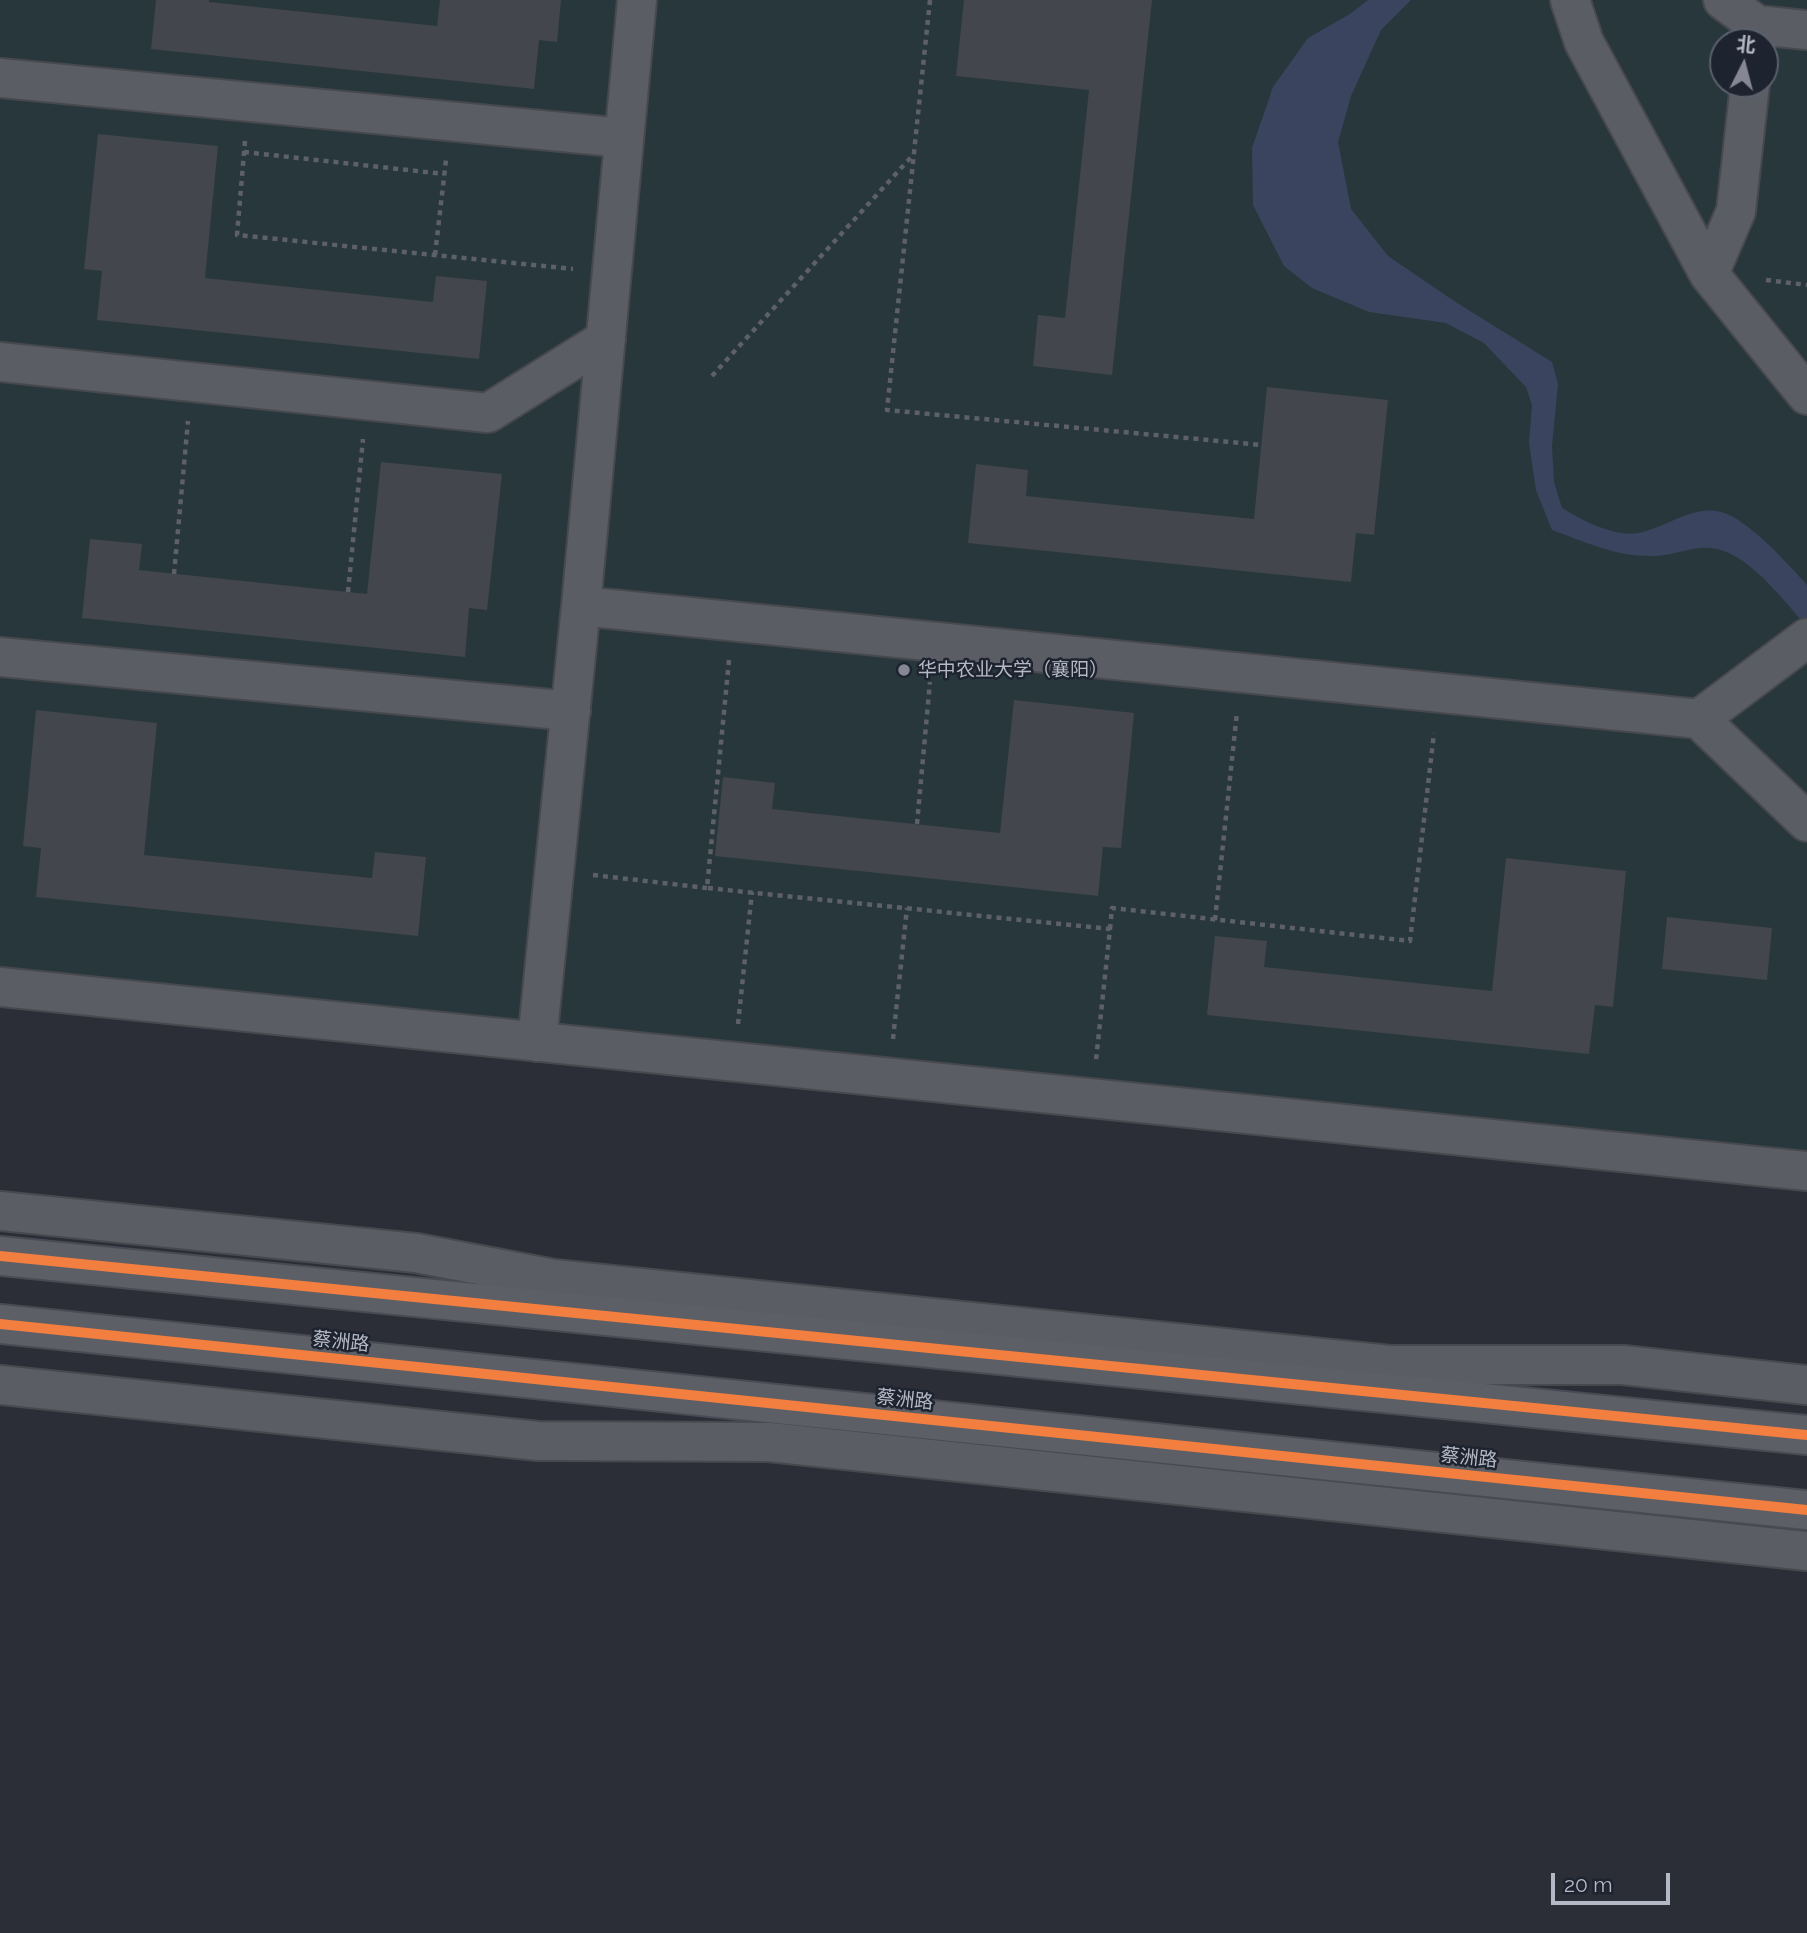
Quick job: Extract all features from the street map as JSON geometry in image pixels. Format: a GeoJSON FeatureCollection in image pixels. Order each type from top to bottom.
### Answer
{"type":"FeatureCollection","features":[{"type":"Feature","properties":{"kind":"main road"},"geometry":{"type":"LineString","coordinates":[[0,1256],[1807,1434]]}},
{"type":"Feature","properties":{"kind":"main road","name":"蔡洲路"},"geometry":{"type":"LineString","coordinates":[[0,1324],[1807,1510]]}},
{"type":"Feature","properties":{"kind":"street"},"geometry":{"type":"LineString","coordinates":[[537,1042],[582,606],[637,0]]}},
{"type":"Feature","properties":{"kind":"street"},"geometry":{"type":"LineString","coordinates":[[1570,0],[1584,42],[1709,274],[1807,395]]}},
{"type":"Feature","properties":{"kind":"street"},"geometry":{"type":"LineString","coordinates":[[1723,0],[1750,28]]}},
{"type":"Feature","properties":{"kind":"street"},"geometry":{"type":"LineString","coordinates":[[1779,32],[1807,30]]}},
{"type":"Feature","properties":{"kind":"street"},"geometry":{"type":"LineString","coordinates":[[0,78],[624,138]]}},
{"type":"Feature","properties":{"kind":"street"},"geometry":{"type":"LineString","coordinates":[[1709,274],[1736,211],[1748,98]]}},
{"type":"Feature","properties":{"kind":"street"},"geometry":{"type":"LineString","coordinates":[[0,362],[488,413],[606,339]]}},
{"type":"Feature","properties":{"kind":"street"},"geometry":{"type":"LineString","coordinates":[[582,606],[1699,719],[1807,822]]}},
{"type":"Feature","properties":{"kind":"street"},"geometry":{"type":"LineString","coordinates":[[1699,719],[1807,638]]}},
{"type":"Feature","properties":{"kind":"street"},"geometry":{"type":"LineString","coordinates":[[0,657],[571,711]]}},
{"type":"Feature","properties":{"kind":"street"},"geometry":{"type":"LineString","coordinates":[[0,987],[1807,1171]]}},
{"type":"Feature","properties":{"kind":"street"},"geometry":{"type":"LineString","coordinates":[[0,1212],[416,1254],[554,1279],[1390,1365],[1623,1365],[1807,1385]]}},
{"type":"Feature","properties":{"kind":"street"},"geometry":{"type":"LineString","coordinates":[[0,1385],[538,1441],[769,1442],[1807,1551]]}},
{"type":"Feature","properties":{"kind":"path"},"geometry":{"type":"LineString","coordinates":[[930,0],[887,410],[1262,446]]}},
{"type":"Feature","properties":{"kind":"path"},"geometry":{"type":"LineString","coordinates":[[249,102],[237,235],[612,273]]}},
{"type":"Feature","properties":{"kind":"path"},"geometry":{"type":"LineString","coordinates":[[435,256],[450,121]]}},
{"type":"Feature","properties":{"kind":"path"},"geometry":{"type":"LineString","coordinates":[[244,152],[444,174]]}},
{"type":"Feature","properties":{"kind":"path"},"geometry":{"type":"LineString","coordinates":[[712,376],[914,155]]}},
{"type":"Feature","properties":{"kind":"path"},"geometry":{"type":"LineString","coordinates":[[174,574],[192,382]]}},
{"type":"Feature","properties":{"kind":"path"},"geometry":{"type":"LineString","coordinates":[[348,592],[366,400]]}},
{"type":"Feature","properties":{"kind":"path"},"geometry":{"type":"LineString","coordinates":[[707,887],[734,621]]}},
{"type":"Feature","properties":{"kind":"path"},"geometry":{"type":"LineString","coordinates":[[917,824],[934,641]]}},
{"type":"Feature","properties":{"kind":"path"},"geometry":{"type":"LineString","coordinates":[[1215,920],[1241,673]]}},
{"type":"Feature","properties":{"kind":"path"},"geometry":{"type":"LineString","coordinates":[[1091,1098],[1112,908],[1410,941],[1439,692]]}},
{"type":"Feature","properties":{"kind":"path"},"geometry":{"type":"LineString","coordinates":[[555,871],[1110,929]]}},
{"type":"Feature","properties":{"kind":"path"},"geometry":{"type":"LineString","coordinates":[[734,1062],[752,892]]}},
{"type":"Feature","properties":{"kind":"path"},"geometry":{"type":"LineString","coordinates":[[888,1077],[907,908]]}},
{"type":"Feature","properties":{"kind":"shaded area","name":"华中农业大学（襄阳）"},"geometry":{"type":"Polygon","coordinates":[[[0,0],[1807,0],[1807,1171],[0,987],[0,0]]]}},
{"type":"Feature","properties":{"kind":"water"},"geometry":{"type":"Polygon","coordinates":[[[1368,0],[1411,0],[1381,30],[1351,96],[1338,142],[1351,209],[1388,256],[1552,362],[1558,384],[1552,446],[1554,482],[1562,508],[1611,531],[1633,534],[1701,511],[1721,512],[1732,516],[1767,543],[1807,585],[1807,627],[1758,574],[1736,556],[1724,551],[1696,548],[1659,556],[1625,554],[1600,548],[1552,530],[1536,490],[1529,443],[1532,405],[1526,387],[1484,343],[1446,323],[1369,312],[1312,288],[1284,266],[1253,205],[1252,148],[1273,87],[1308,38],[1350,14],[1368,0]]]}},
{"type":"Feature","properties":{"kind":"building"},"geometry":{"type":"Polygon","coordinates":[[[156,0],[209,0],[437,26],[440,0],[561,0],[557,42],[539,40],[534,89],[151,49],[156,0]]]}},
{"type":"Feature","properties":{"kind":"building"},"geometry":{"type":"Polygon","coordinates":[[[964,0],[1152,0],[1112,375],[1033,366],[1038,315],[1065,318],[1089,90],[956,76],[964,0]]]}},
{"type":"Feature","properties":{"kind":"building"},"geometry":{"type":"Polygon","coordinates":[[[98,134],[218,146],[205,278],[433,302],[436,276],[487,281],[479,359],[97,320],[102,271],[84,269],[98,134]]]}},
{"type":"Feature","properties":{"kind":"building"},"geometry":{"type":"Polygon","coordinates":[[[1267,387],[1388,400],[1374,535],[1356,533],[1351,582],[968,543],[976,464],[1028,470],[1026,496],[1254,519],[1267,387]]]}},
{"type":"Feature","properties":{"kind":"building"},"geometry":{"type":"Polygon","coordinates":[[[381,462],[502,474],[487,610],[469,608],[465,657],[82,618],[90,539],[142,544],[139,570],[367,594],[381,462]]]}},
{"type":"Feature","properties":{"kind":"building"},"geometry":{"type":"Polygon","coordinates":[[[1014,700],[1134,713],[1121,848],[1103,847],[1098,896],[715,856],[723,777],[775,783],[772,809],[1000,833],[1014,700]]]}},
{"type":"Feature","properties":{"kind":"building"},"geometry":{"type":"Polygon","coordinates":[[[36,710],[157,723],[144,855],[372,878],[375,852],[426,857],[418,936],[36,897],[41,848],[23,846],[36,710]]]}},
{"type":"Feature","properties":{"kind":"building"},"geometry":{"type":"Polygon","coordinates":[[[1506,858],[1626,871],[1613,1007],[1595,1005],[1589,1054],[1207,1015],[1215,936],[1267,941],[1264,967],[1492,991],[1506,858]]]}},
{"type":"Feature","properties":{"kind":"building"},"geometry":{"type":"Polygon","coordinates":[[[1667,917],[1772,928],[1767,980],[1662,969],[1667,917]]]}},
{"type":"Feature","properties":{"kind":"cycle path"},"geometry":{"type":"LineString","coordinates":[[0,1256],[1807,1435]]}},
{"type":"Feature","properties":{"kind":"cycle path"},"geometry":{"type":"LineString","coordinates":[[0,1324],[1807,1510]]}},
{"type":"Feature","properties":{"kind":"place","name":"华中农业大学（襄阳）"},"geometry":{"type":"Point","coordinates":[904,670]}}]}
